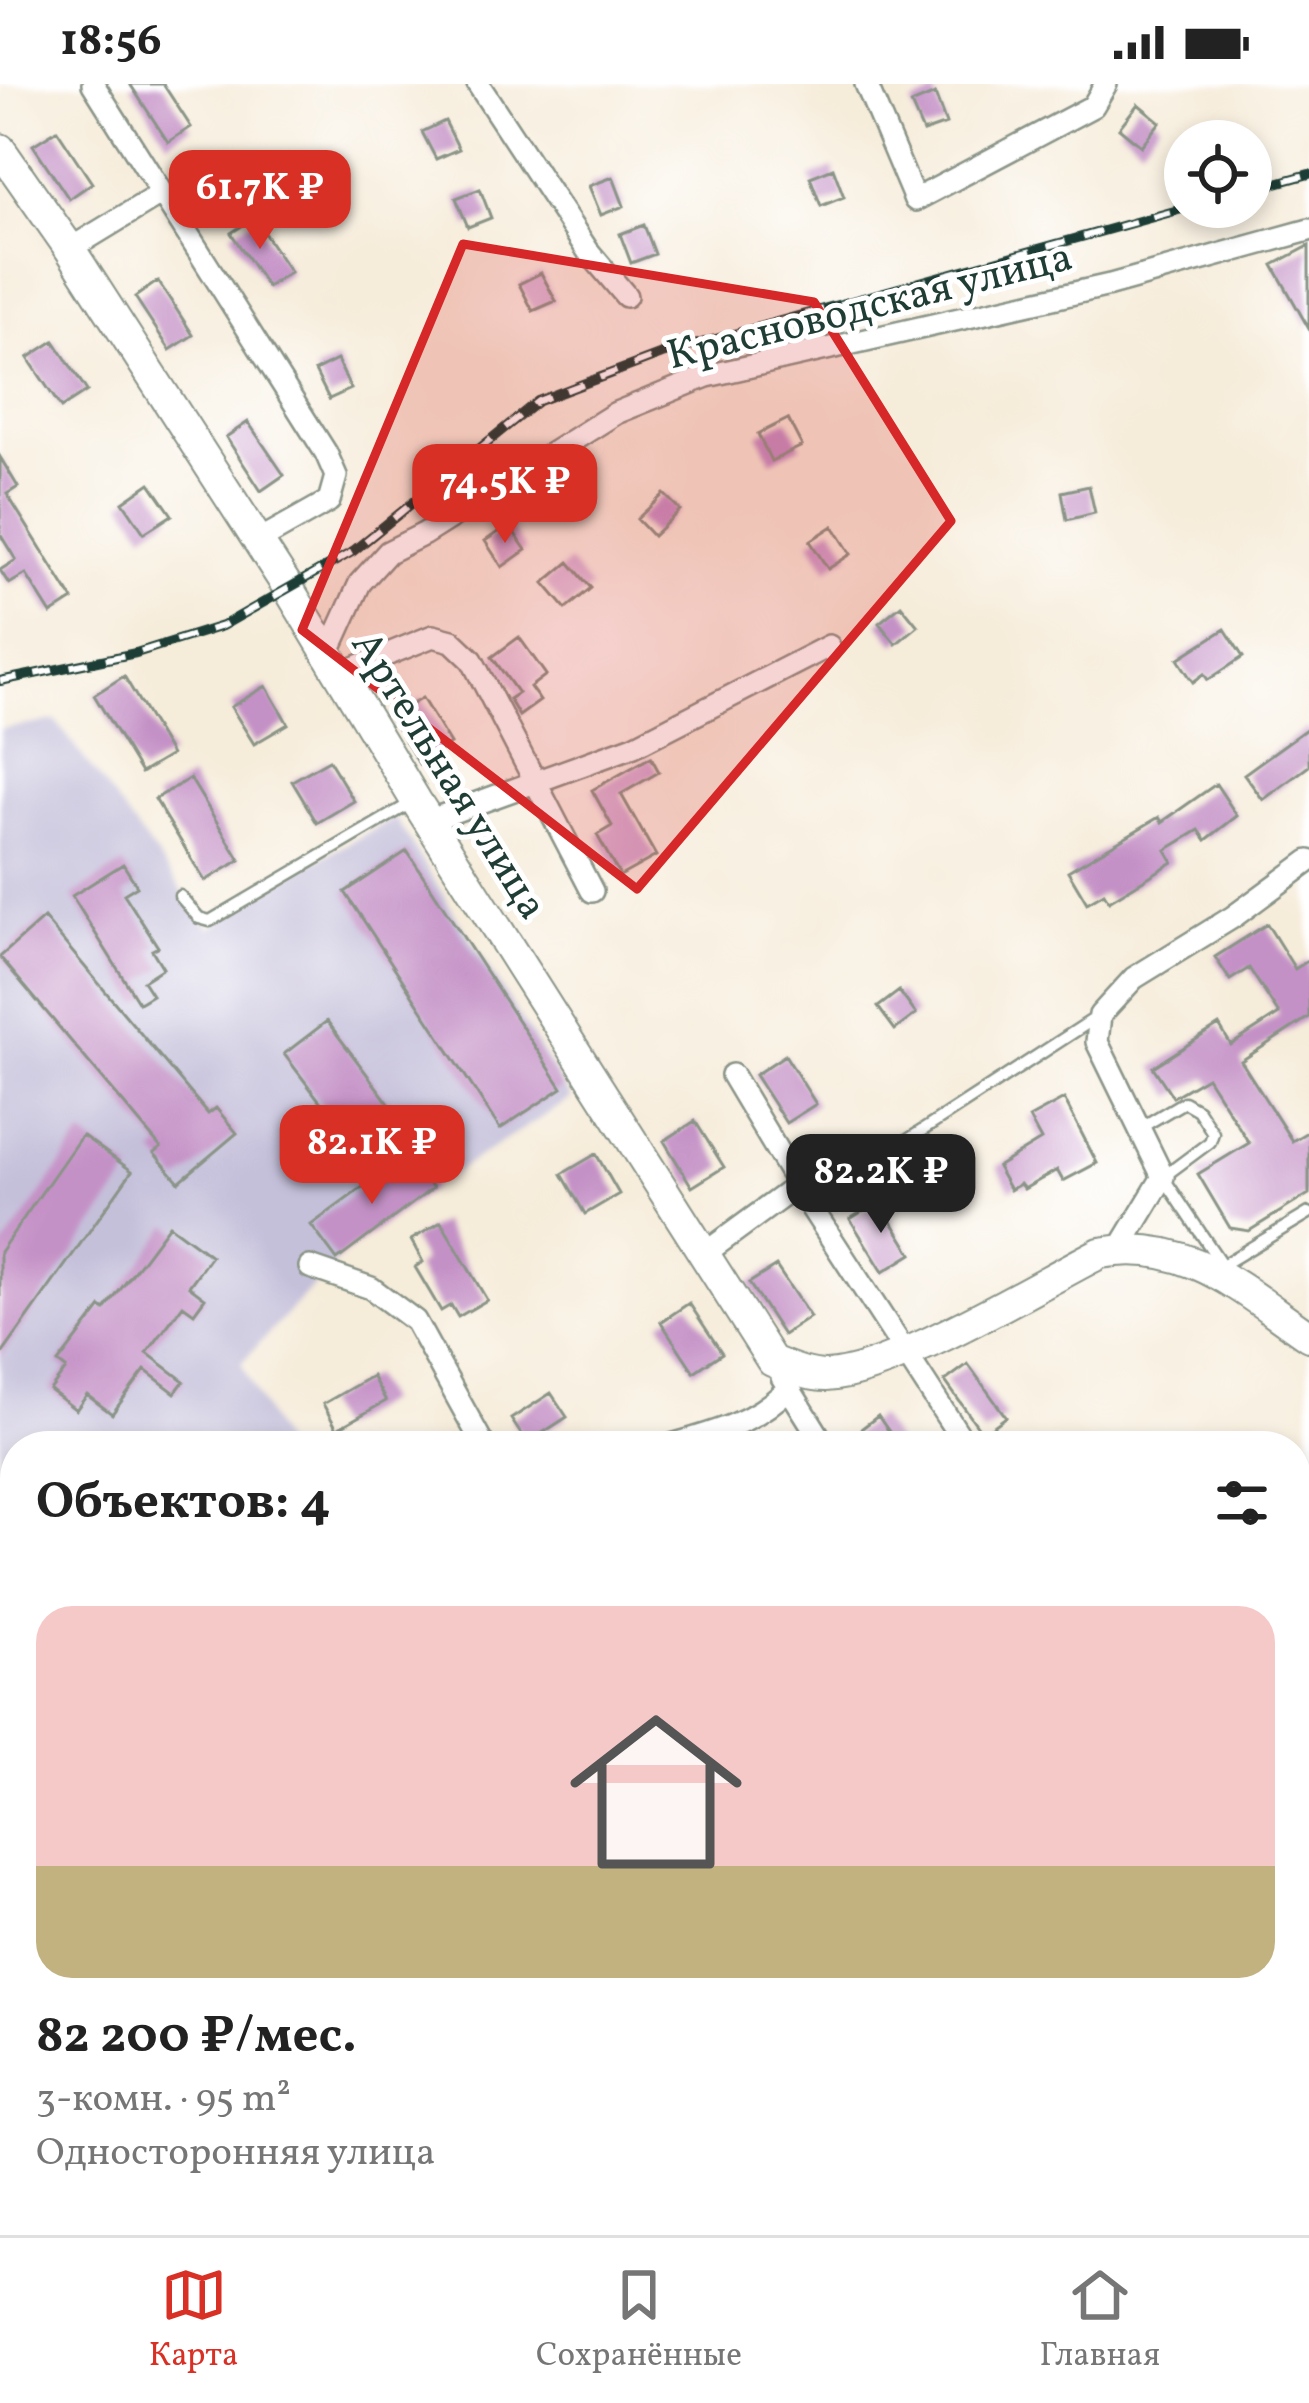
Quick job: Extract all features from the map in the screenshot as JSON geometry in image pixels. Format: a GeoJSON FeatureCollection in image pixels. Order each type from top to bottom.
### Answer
{"type":"FeatureCollection","features":[{"type":"Feature","properties":{"kind":"main road","name":"Артельная улица"},"geometry":{"type":"LineString","coordinates":[[0,149],[258,541],[422,811],[772,1361]]}},
{"type":"Feature","properties":{"kind":"main road"},"geometry":{"type":"LineString","coordinates":[[772,1361],[818,1376],[835,1375],[905,1352],[1100,1253],[1119,1250],[1176,1253],[1217,1268],[1309,1336]]}},
{"type":"Feature","properties":{"kind":"street"},"geometry":{"type":"LineString","coordinates":[[93,84],[326,453],[336,476],[329,501],[258,541]]}},
{"type":"Feature","properties":{"kind":"street"},"geometry":{"type":"LineString","coordinates":[[478,84],[588,251],[626,296]]}},
{"type":"Feature","properties":{"kind":"street"},"geometry":{"type":"LineString","coordinates":[[866,84],[915,200],[1093,106],[1106,84]]}},
{"type":"Feature","properties":{"kind":"street"},"geometry":{"type":"LineString","coordinates":[[70,249],[162,193]]}},
{"type":"Feature","properties":{"kind":"street","name":"Красноводская улица"},"geometry":{"type":"LineString","coordinates":[[332,666],[360,583],[388,552],[616,413],[707,376],[1110,285],[1309,230]]}},
{"type":"Feature","properties":{"kind":"street"},"geometry":{"type":"LineString","coordinates":[[332,666],[433,636],[452,641],[472,660],[592,891]]}},
{"type":"Feature","properties":{"kind":"street"},"geometry":{"type":"LineString","coordinates":[[422,811],[634,746],[829,646]]}},
{"type":"Feature","properties":{"kind":"street"},"geometry":{"type":"LineString","coordinates":[[1119,1250],[1162,1177],[1097,1042],[1100,1016],[1134,978],[1233,917],[1309,861]]}},
{"type":"Feature","properties":{"kind":"street"},"geometry":{"type":"LineString","coordinates":[[732,1075],[956,1431]]}},
{"type":"Feature","properties":{"kind":"street"},"geometry":{"type":"LineString","coordinates":[[704,1254],[803,1194]]}},
{"type":"Feature","properties":{"kind":"street"},"geometry":{"type":"LineString","coordinates":[[310,1267],[370,1288],[415,1321],[476,1431]]}},
{"type":"Feature","properties":{"kind":"street","name":"Артельная улица"},"geometry":{"type":"LineString","coordinates":[[772,1361],[816,1431]]}},
{"type":"Feature","properties":{"kind":"street"},"geometry":{"type":"LineString","coordinates":[[721,1431],[766,1411],[789,1388]]}},
{"type":"Feature","properties":{"kind":"lane"},"geometry":{"type":"LineString","coordinates":[[180,896],[199,918],[210,921],[422,811]]}},
{"type":"Feature","properties":{"kind":"lane"},"geometry":{"type":"LineString","coordinates":[[803,1194],[1100,1016]]}},
{"type":"Feature","properties":{"kind":"lane"},"geometry":{"type":"LineString","coordinates":[[1140,1128],[1184,1102],[1198,1110],[1213,1133],[1210,1142],[1162,1177],[1217,1268],[1309,1214]]}},
{"type":"Feature","properties":{"kind":"highlighted area"},"geometry":{"type":"Polygon","coordinates":[[[463,244],[814,302],[951,521],[637,889],[302,630],[463,244]]]}},
{"type":"Feature","properties":{"kind":"shaded area"},"geometry":{"type":"Polygon","coordinates":[[[56,721],[210,928],[298,871],[395,818],[571,1099],[372,1224],[241,1363],[275,1431],[0,1431],[0,729],[56,721]]]}},
{"type":"Feature","properties":{"kind":"building"},"geometry":{"type":"Polygon","coordinates":[[[130,84],[163,84],[191,127],[168,142],[130,84]]]}},
{"type":"Feature","properties":{"kind":"building"},"geometry":{"type":"Polygon","coordinates":[[[935,94],[946,124],[923,132],[911,104],[935,94]]]}},
{"type":"Feature","properties":{"kind":"building"},"geometry":{"type":"Polygon","coordinates":[[[1138,104],[1160,122],[1141,146],[1119,128],[1138,104]]]}},
{"type":"Feature","properties":{"kind":"building"},"geometry":{"type":"Polygon","coordinates":[[[445,121],[459,149],[436,159],[422,132],[445,121]]]}},
{"type":"Feature","properties":{"kind":"building"},"geometry":{"type":"Polygon","coordinates":[[[57,130],[92,183],[69,199],[33,145],[57,130]]]}},
{"type":"Feature","properties":{"kind":"building"},"geometry":{"type":"Polygon","coordinates":[[[833,168],[844,197],[821,206],[810,177],[833,168]]]}},
{"type":"Feature","properties":{"kind":"building"},"geometry":{"type":"Polygon","coordinates":[[[613,177],[624,206],[601,215],[589,186],[613,177]]]}},
{"type":"Feature","properties":{"kind":"building"},"geometry":{"type":"Polygon","coordinates":[[[480,189],[491,218],[468,227],[456,198],[480,189]]]}},
{"type":"Feature","properties":{"kind":"building"},"geometry":{"type":"Polygon","coordinates":[[[254,218],[290,272],[267,287],[231,233],[254,218]]]}},
{"type":"Feature","properties":{"kind":"building"},"geometry":{"type":"Polygon","coordinates":[[[644,225],[655,254],[631,263],[620,234],[644,225]]]}},
{"type":"Feature","properties":{"kind":"building"},"geometry":{"type":"Polygon","coordinates":[[[1309,246],[1309,329],[1273,265],[1309,246]]]}},
{"type":"Feature","properties":{"kind":"building"},"geometry":{"type":"Polygon","coordinates":[[[541,273],[556,301],[533,311],[519,284],[541,273]]]}},
{"type":"Feature","properties":{"kind":"building"},"geometry":{"type":"Polygon","coordinates":[[[158,281],[193,335],[170,350],[135,297],[158,281]]]}},
{"type":"Feature","properties":{"kind":"building"},"geometry":{"type":"Polygon","coordinates":[[[54,341],[87,391],[61,408],[28,358],[54,341]]]}},
{"type":"Feature","properties":{"kind":"building"},"geometry":{"type":"Polygon","coordinates":[[[337,360],[351,389],[329,399],[315,371],[337,360]]]}},
{"type":"Feature","properties":{"kind":"building"},"geometry":{"type":"Polygon","coordinates":[[[788,419],[802,446],[771,461],[758,434],[788,419]]]}},
{"type":"Feature","properties":{"kind":"building"},"geometry":{"type":"Polygon","coordinates":[[[248,422],[284,475],[261,491],[226,437],[248,422]]]}},
{"type":"Feature","properties":{"kind":"building"},"geometry":{"type":"Polygon","coordinates":[[[0,457],[18,487],[7,494],[73,600],[51,614],[26,574],[9,584],[0,570],[16,560],[0,534],[0,457]]]}},
{"type":"Feature","properties":{"kind":"building"},"geometry":{"type":"Polygon","coordinates":[[[150,483],[172,515],[144,533],[123,502],[150,483]]]}},
{"type":"Feature","properties":{"kind":"building"},"geometry":{"type":"Polygon","coordinates":[[[1089,486],[1095,513],[1067,520],[1062,492],[1089,486]]]}},
{"type":"Feature","properties":{"kind":"building"},"geometry":{"type":"Polygon","coordinates":[[[664,494],[680,510],[653,536],[637,519],[664,494]]]}},
{"type":"Feature","properties":{"kind":"building"},"geometry":{"type":"Polygon","coordinates":[[[509,525],[526,550],[502,567],[485,541],[509,525]]]}},
{"type":"Feature","properties":{"kind":"building"},"geometry":{"type":"Polygon","coordinates":[[[833,526],[851,554],[828,569],[810,541],[833,526]]]}},
{"type":"Feature","properties":{"kind":"building"},"geometry":{"type":"Polygon","coordinates":[[[569,562],[591,588],[566,609],[544,583],[569,562]]]}},
{"type":"Feature","properties":{"kind":"building"},"geometry":{"type":"Polygon","coordinates":[[[901,605],[918,626],[896,644],[879,623],[901,605]]]}},
{"type":"Feature","properties":{"kind":"building"},"geometry":{"type":"Polygon","coordinates":[[[1225,629],[1243,657],[1208,680],[1204,674],[1193,682],[1178,659],[1225,629]]]}},
{"type":"Feature","properties":{"kind":"building"},"geometry":{"type":"Polygon","coordinates":[[[519,637],[546,675],[530,687],[540,701],[519,716],[509,699],[518,693],[492,657],[519,637]]]}},
{"type":"Feature","properties":{"kind":"building"},"geometry":{"type":"Polygon","coordinates":[[[124,676],[171,755],[141,773],[94,695],[124,676]]]}},
{"type":"Feature","properties":{"kind":"building"},"geometry":{"type":"Polygon","coordinates":[[[266,686],[288,724],[254,744],[231,707],[266,686]]]}},
{"type":"Feature","properties":{"kind":"building"},"geometry":{"type":"Polygon","coordinates":[[[422,698],[450,744],[419,764],[391,717],[422,698]]]}},
{"type":"Feature","properties":{"kind":"building"},"geometry":{"type":"Polygon","coordinates":[[[1309,727],[1309,766],[1263,800],[1244,774],[1309,727]]]}},
{"type":"Feature","properties":{"kind":"building"},"geometry":{"type":"Polygon","coordinates":[[[651,757],[659,772],[621,794],[656,856],[620,876],[597,835],[612,826],[592,790],[651,757]]]}},
{"type":"Feature","properties":{"kind":"building"},"geometry":{"type":"Polygon","coordinates":[[[329,760],[354,801],[317,823],[292,781],[329,760]]]}},
{"type":"Feature","properties":{"kind":"building"},"geometry":{"type":"Polygon","coordinates":[[[190,778],[240,860],[205,881],[155,799],[190,778]]]}},
{"type":"Feature","properties":{"kind":"building"},"geometry":{"type":"Polygon","coordinates":[[[1216,784],[1237,816],[1206,840],[1199,830],[1166,850],[1173,862],[1109,901],[1104,893],[1087,903],[1068,871],[1159,817],[1162,822],[1216,784]]]}},
{"type":"Feature","properties":{"kind":"building"},"geometry":{"type":"Polygon","coordinates":[[[407,851],[562,1088],[500,1129],[345,892],[407,851]]]}},
{"type":"Feature","properties":{"kind":"building"},"geometry":{"type":"Polygon","coordinates":[[[123,864],[137,886],[124,894],[158,947],[152,950],[163,968],[143,981],[152,995],[139,1003],[72,896],[123,864]]]}},
{"type":"Feature","properties":{"kind":"building"},"geometry":{"type":"Polygon","coordinates":[[[44,918],[208,1114],[216,1108],[237,1133],[179,1182],[154,1153],[161,1148],[0,957],[44,918]]]}},
{"type":"Feature","properties":{"kind":"building"},"geometry":{"type":"Polygon","coordinates":[[[1267,924],[1295,969],[1309,960],[1309,1017],[1241,1061],[1292,1141],[1309,1131],[1309,1194],[1249,1231],[1230,1228],[1198,1174],[1249,1143],[1207,1077],[1173,1097],[1153,1067],[1219,1025],[1231,1045],[1279,1014],[1249,968],[1230,980],[1215,957],[1267,924]]]}},
{"type":"Feature","properties":{"kind":"building"},"geometry":{"type":"Polygon","coordinates":[[[899,991],[916,1014],[895,1030],[878,1007],[899,991]]]}},
{"type":"Feature","properties":{"kind":"building"},"geometry":{"type":"Polygon","coordinates":[[[327,1021],[390,1105],[347,1137],[284,1054],[327,1021]]]}},
{"type":"Feature","properties":{"kind":"building"},"geometry":{"type":"Polygon","coordinates":[[[785,1055],[816,1104],[786,1123],[755,1075],[785,1055]]]}},
{"type":"Feature","properties":{"kind":"building"},"geometry":{"type":"Polygon","coordinates":[[[1064,1099],[1097,1163],[1063,1181],[1057,1170],[1024,1189],[1020,1184],[1010,1190],[997,1167],[1041,1140],[1029,1118],[1064,1099]]]}},
{"type":"Feature","properties":{"kind":"building"},"geometry":{"type":"Polygon","coordinates":[[[695,1121],[724,1167],[692,1187],[664,1141],[695,1121]]]}},
{"type":"Feature","properties":{"kind":"building"},"geometry":{"type":"Polygon","coordinates":[[[82,1135],[132,1171],[0,1357],[0,1252],[82,1135]]]}},
{"type":"Feature","properties":{"kind":"building"},"geometry":{"type":"Polygon","coordinates":[[[408,1154],[433,1188],[337,1260],[311,1225],[408,1154]]]}},
{"type":"Feature","properties":{"kind":"building"},"geometry":{"type":"Polygon","coordinates":[[[596,1154],[619,1194],[585,1214],[562,1174],[596,1154]]]}},
{"type":"Feature","properties":{"kind":"building"},"geometry":{"type":"Polygon","coordinates":[[[879,1201],[912,1254],[883,1272],[850,1219],[879,1201]]]}},
{"type":"Feature","properties":{"kind":"building"},"geometry":{"type":"Polygon","coordinates":[[[441,1222],[487,1300],[458,1317],[451,1305],[441,1311],[415,1267],[423,1262],[411,1240],[441,1222]]]}},
{"type":"Feature","properties":{"kind":"building"},"geometry":{"type":"Polygon","coordinates":[[[169,1225],[211,1256],[189,1286],[205,1298],[194,1313],[183,1305],[147,1353],[184,1381],[175,1393],[145,1370],[112,1414],[87,1395],[76,1410],[50,1390],[66,1369],[58,1363],[169,1225]]]}},
{"type":"Feature","properties":{"kind":"building"},"geometry":{"type":"Polygon","coordinates":[[[776,1266],[810,1317],[783,1335],[749,1283],[776,1266]]]}},
{"type":"Feature","properties":{"kind":"building"},"geometry":{"type":"Polygon","coordinates":[[[689,1303],[722,1353],[694,1372],[661,1322],[689,1303]]]}},
{"type":"Feature","properties":{"kind":"building"},"geometry":{"type":"Polygon","coordinates":[[[968,1364],[1006,1417],[981,1431],[945,1381],[968,1364]]]}},
{"type":"Feature","properties":{"kind":"building"},"geometry":{"type":"Polygon","coordinates":[[[372,1376],[386,1401],[337,1429],[323,1404],[372,1376]]]}},
{"type":"Feature","properties":{"kind":"building"},"geometry":{"type":"Polygon","coordinates":[[[551,1393],[567,1417],[545,1431],[519,1431],[511,1419],[551,1393]]]}},
{"type":"Feature","properties":{"kind":"building"},"geometry":{"type":"Polygon","coordinates":[[[878,1416],[888,1431],[858,1431],[878,1416]]]}},
{"type":"Feature","properties":{"kind":"railway"},"geometry":{"type":"LineString","coordinates":[[1272,184],[1309,174]]}},
{"type":"Feature","properties":{"kind":"railway"},"geometry":{"type":"LineString","coordinates":[[0,681],[136,653],[222,626],[352,552],[538,401],[662,354],[1164,214]]}}]}
